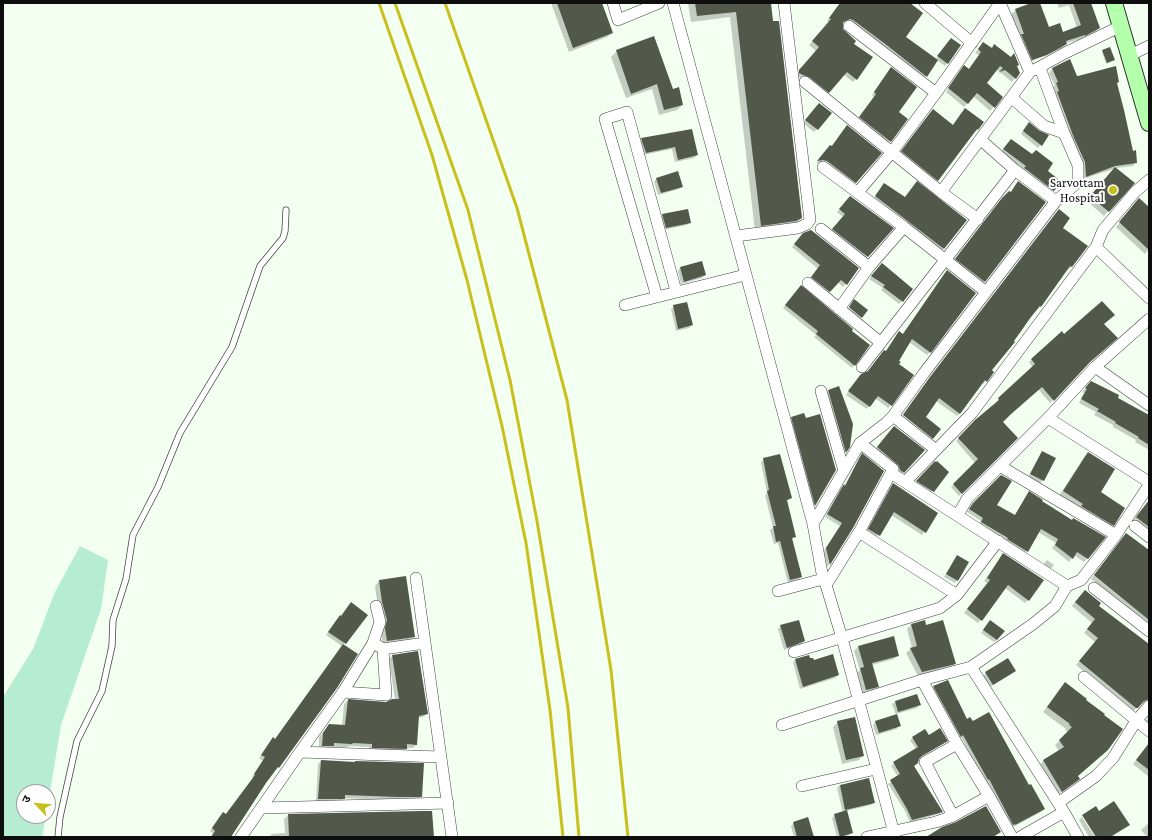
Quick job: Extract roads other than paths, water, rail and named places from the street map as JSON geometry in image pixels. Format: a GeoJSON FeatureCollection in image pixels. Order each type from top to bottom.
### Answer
{"type":"FeatureCollection","features":[{"type":"Feature","properties":{"kind":"street"},"geometry":{"type":"LineString","coordinates":[[613,3],[618,20],[659,3]]}},
{"type":"Feature","properties":{"kind":"street"},"geometry":{"type":"LineString","coordinates":[[674,3],[813,524],[824,582],[842,638],[894,834]]}},
{"type":"Feature","properties":{"kind":"street"},"geometry":{"type":"LineString","coordinates":[[736,236],[798,228],[807,224],[810,220],[784,3]]}},
{"type":"Feature","properties":{"kind":"street"},"geometry":{"type":"LineString","coordinates":[[925,3],[972,43]]}},
{"type":"Feature","properties":{"kind":"street"},"geometry":{"type":"LineString","coordinates":[[813,524],[860,443],[893,416],[924,372],[1056,201],[1078,182],[1078,165],[1035,70],[1000,3],[892,152],[858,192]]}},
{"type":"Feature","properties":{"kind":"street"},"geometry":{"type":"LineString","coordinates":[[1114,3],[1149,122]]}},
{"type":"Feature","properties":{"kind":"street"},"geometry":{"type":"LineString","coordinates":[[849,26],[936,93]]}},
{"type":"Feature","properties":{"kind":"street"},"geometry":{"type":"LineString","coordinates":[[941,192],[1035,70],[1065,53],[1121,26]]}},
{"type":"Feature","properties":{"kind":"street"},"geometry":{"type":"LineString","coordinates":[[1130,55],[1149,46]]}},
{"type":"Feature","properties":{"kind":"street"},"geometry":{"type":"LineString","coordinates":[[805,82],[941,192],[978,219]]}},
{"type":"Feature","properties":{"kind":"street"},"geometry":{"type":"LineString","coordinates":[[1012,98],[1044,126],[1064,133]]}},
{"type":"Feature","properties":{"kind":"street"},"geometry":{"type":"LineString","coordinates":[[657,297],[606,119],[627,112],[676,291]]}},
{"type":"Feature","properties":{"kind":"street"},"geometry":{"type":"LineString","coordinates":[[981,140],[1015,170],[1056,201]]}},
{"type":"Feature","properties":{"kind":"street"},"geometry":{"type":"LineString","coordinates":[[823,167],[904,227],[986,292]]}},
{"type":"Feature","properties":{"kind":"street"},"geometry":{"type":"LineString","coordinates":[[862,367],[946,261],[1015,170]]}},
{"type":"Feature","properties":{"kind":"street"},"geometry":{"type":"LineString","coordinates":[[905,482],[972,413],[1096,247],[1103,230],[1135,192],[1149,180]]}},
{"type":"Feature","properties":{"kind":"street"},"geometry":{"type":"LineString","coordinates":[[839,309],[869,267],[904,227]]}},
{"type":"Feature","properties":{"kind":"street"},"geometry":{"type":"LineString","coordinates":[[821,229],[869,267]]}},
{"type":"Feature","properties":{"kind":"street"},"geometry":{"type":"LineString","coordinates":[[1096,247],[1149,298]]}},
{"type":"Feature","properties":{"kind":"street"},"geometry":{"type":"LineString","coordinates":[[625,305],[676,291],[746,275]]}},
{"type":"Feature","properties":{"kind":"street"},"geometry":{"type":"LineString","coordinates":[[808,283],[881,343]]}},
{"type":"Feature","properties":{"kind":"street"},"geometry":{"type":"LineString","coordinates":[[958,515],[967,499],[1048,418],[1095,367],[1149,319]]}},
{"type":"Feature","properties":{"kind":"street"},"geometry":{"type":"LineString","coordinates":[[1095,367],[1149,405]]}},
{"type":"Feature","properties":{"kind":"street"},"geometry":{"type":"LineString","coordinates":[[821,391],[844,471]]}},
{"type":"Feature","properties":{"kind":"street"},"geometry":{"type":"LineString","coordinates":[[893,416],[936,450]]}},
{"type":"Feature","properties":{"kind":"street"},"geometry":{"type":"LineString","coordinates":[[1048,418],[1149,482]]}},
{"type":"Feature","properties":{"kind":"street"},"geometry":{"type":"LineString","coordinates":[[778,591],[824,582],[858,532],[891,473],[893,469],[860,443]]}},
{"type":"Feature","properties":{"kind":"street"},"geometry":{"type":"LineString","coordinates":[[1000,466],[1116,535]]}},
{"type":"Feature","properties":{"kind":"street"},"geometry":{"type":"LineString","coordinates":[[891,473],[1067,586]]}},
{"type":"Feature","properties":{"kind":"street"},"geometry":{"type":"LineString","coordinates":[[782,725],[922,680],[971,667],[1033,624],[1054,606],[1067,586],[1081,580],[1116,535],[1149,485]]}},
{"type":"Feature","properties":{"kind":"street"},"geometry":{"type":"LineString","coordinates":[[1135,526],[1149,537]]}},
{"type":"Feature","properties":{"kind":"street"},"geometry":{"type":"LineString","coordinates":[[858,532],[957,595]]}},
{"type":"Feature","properties":{"kind":"street"},"geometry":{"type":"LineString","coordinates":[[794,652],[940,608],[957,595],[998,541]]}},
{"type":"Feature","properties":{"kind":"street"},"geometry":{"type":"LineString","coordinates":[[416,578],[452,837]]}},
{"type":"Feature","properties":{"kind":"street"},"geometry":{"type":"LineString","coordinates":[[1094,588],[1149,631]]}},
{"type":"Feature","properties":{"kind":"street"},"geometry":{"type":"LineString","coordinates":[[241,837],[344,692],[373,643],[380,622],[376,606]]}},
{"type":"Feature","properties":{"kind":"street"},"geometry":{"type":"LineString","coordinates":[[373,643],[383,649],[425,643]]}},
{"type":"Feature","properties":{"kind":"street"},"geometry":{"type":"LineString","coordinates":[[344,692],[386,694],[383,649]]}},
{"type":"Feature","properties":{"kind":"street"},"geometry":{"type":"LineString","coordinates":[[971,667],[1078,837]]}},
{"type":"Feature","properties":{"kind":"street"},"geometry":{"type":"LineString","coordinates":[[1084,677],[1149,731]]}},
{"type":"Feature","properties":{"kind":"street"},"geometry":{"type":"LineString","coordinates":[[922,680],[957,744],[1012,837]]}},
{"type":"Feature","properties":{"kind":"street"},"geometry":{"type":"LineString","coordinates":[[1020,837],[1061,808],[1096,776],[1113,758],[1136,721],[1149,706]]}},
{"type":"Feature","properties":{"kind":"street"},"geometry":{"type":"LineString","coordinates":[[953,816],[926,762],[957,744]]}},
{"type":"Feature","properties":{"kind":"street"},"geometry":{"type":"LineString","coordinates":[[300,752],[440,757]]}},
{"type":"Feature","properties":{"kind":"street"},"geometry":{"type":"LineString","coordinates":[[802,786],[876,768]]}},
{"type":"Feature","properties":{"kind":"street"},"geometry":{"type":"LineString","coordinates":[[867,837],[894,834],[936,822],[953,816],[989,796]]}},
{"type":"Feature","properties":{"kind":"street"},"geometry":{"type":"LineString","coordinates":[[262,808],[448,803]]}},
{"type":"Feature","properties":{"kind":"lane"},"geometry":{"type":"LineString","coordinates":[[58,837],[60,817],[77,741],[102,691],[112,646],[113,620],[126,579],[133,535],[158,487],[180,433],[232,347],[260,266],[283,238],[285,231],[286,210]]}},
{"type":"Feature","properties":{"kind":"railway"},"geometry":{"type":"LineString","coordinates":[[379,3],[432,155],[467,280],[502,426],[526,543],[550,710],[563,837]]}},
{"type":"Feature","properties":{"kind":"railway"},"geometry":{"type":"LineString","coordinates":[[395,3],[468,210],[510,380],[537,521],[568,708],[579,837]]}},
{"type":"Feature","properties":{"kind":"railway"},"geometry":{"type":"LineString","coordinates":[[445,3],[517,208],[567,400],[611,670],[628,837]]}},
{"type":"Feature","properties":{"kind":"place","name":"Sarvottam Hospital"},"geometry":{"type":"Point","coordinates":[1113,190]}}]}
